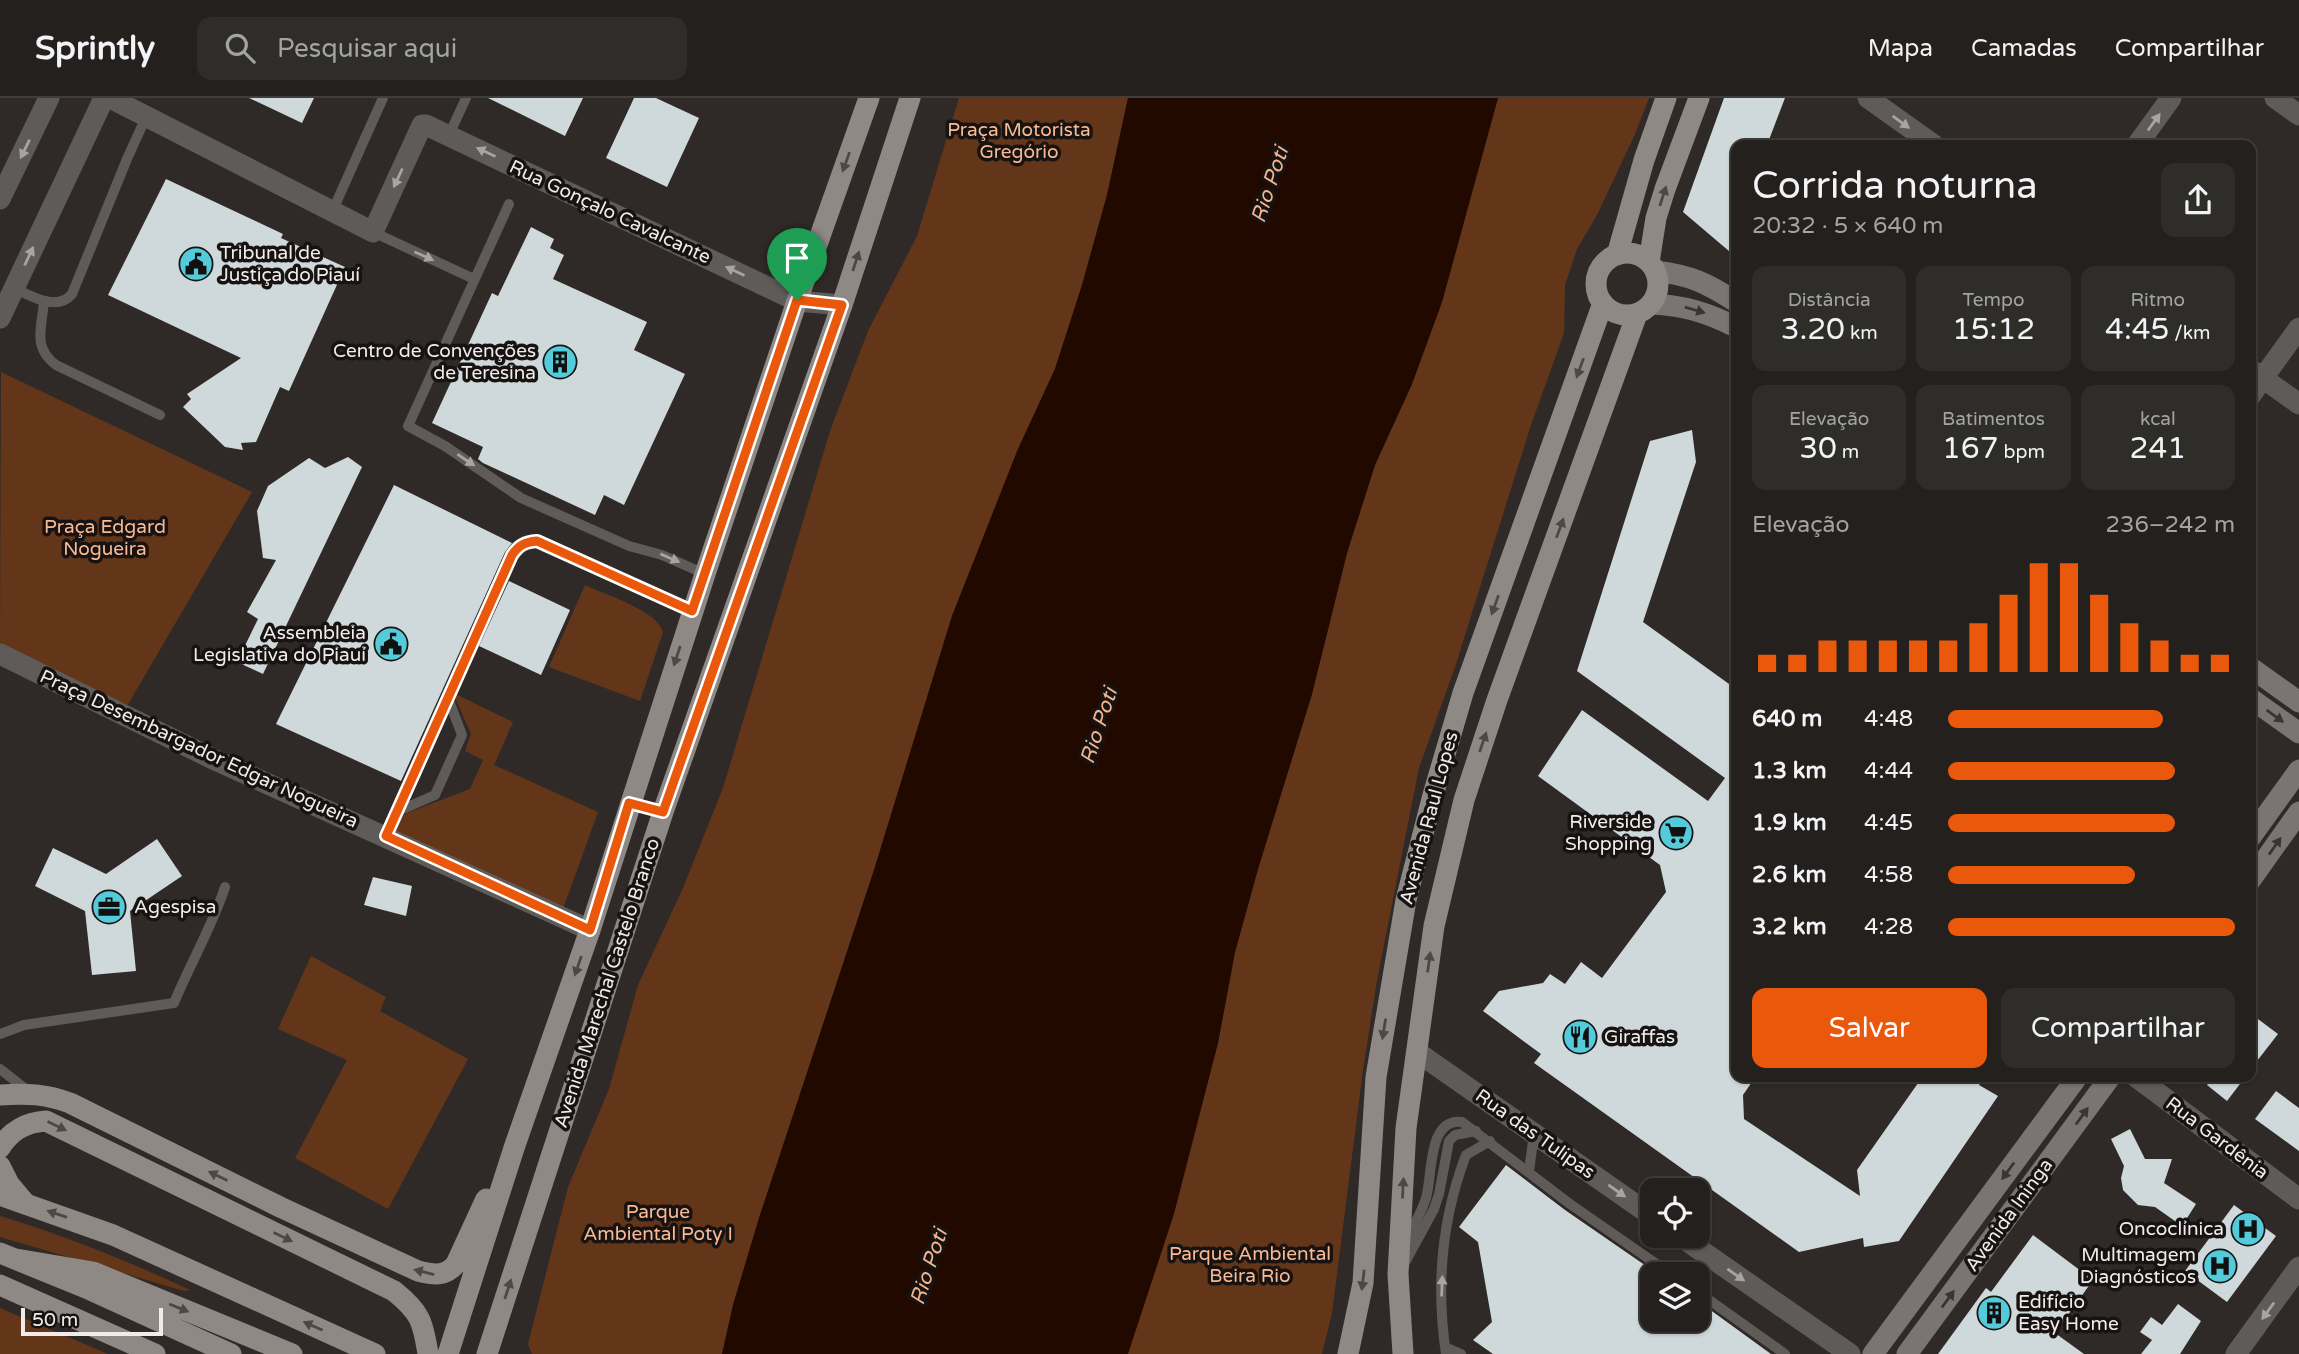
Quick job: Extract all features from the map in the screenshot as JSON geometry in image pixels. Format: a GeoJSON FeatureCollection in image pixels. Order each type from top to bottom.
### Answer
{"type":"FeatureCollection","features":[{"type":"Feature","properties":{"kind":"main road","name":"Avenida Marechal Castelo Branco"},"geometry":{"type":"LineString","coordinates":[[448,1354],[514,1148],[590,930],[692,611],[797,300],[869,98]]}},
{"type":"Feature","properties":{"kind":"main road","name":"Avenida Marechal Castelo Branco"},"geometry":{"type":"LineString","coordinates":[[487,1354],[675,776],[842,305],[910,98]]}},
{"type":"Feature","properties":{"kind":"main road"},"geometry":{"type":"LineString","coordinates":[[1617,255],[1644,160],[1666,98]]}},
{"type":"Feature","properties":{"kind":"main road"},"geometry":{"type":"LineString","coordinates":[[1644,309],[1658,288],[1652,267],[1656,219],[1699,98]]}},
{"type":"Feature","properties":{"kind":"main road"},"geometry":{"type":"LineString","coordinates":[[1731,299],[1712,286],[1652,267],[1640,256],[1628,253],[1617,255],[1605,263],[1598,275],[1597,290],[1603,303],[1613,312],[1625,315],[1644,309],[1678,305],[1710,314],[1731,324]]}},
{"type":"Feature","properties":{"kind":"main road","name":"Avenida Raul Lopes"},"geometry":{"type":"LineString","coordinates":[[1348,1354],[1363,1283],[1376,1077],[1406,900],[1433,795],[1464,693],[1603,303]]}},
{"type":"Feature","properties":{"kind":"main road","name":"Avenida Raul Lopes"},"geometry":{"type":"LineString","coordinates":[[1404,1354],[1398,1274],[1406,1128],[1434,926],[1464,800],[1497,701],[1644,309]]}},
{"type":"Feature","properties":{"kind":"main road"},"geometry":{"type":"LineString","coordinates":[[2256,671],[2299,702]]}},
{"type":"Feature","properties":{"kind":"main road"},"geometry":{"type":"LineString","coordinates":[[2256,702],[2299,733]]}},
{"type":"Feature","properties":{"kind":"main road"},"geometry":{"type":"LineString","coordinates":[[641,765],[675,776]]}},
{"type":"Feature","properties":{"kind":"main road"},"geometry":{"type":"LineString","coordinates":[[2256,830],[2299,770]]}},
{"type":"Feature","properties":{"kind":"main road"},"geometry":{"type":"LineString","coordinates":[[629,803],[663,812]]}},
{"type":"Feature","properties":{"kind":"main road"},"geometry":{"type":"LineString","coordinates":[[2256,873],[2299,812]]}},
{"type":"Feature","properties":{"kind":"main road","name":"Avenida Ininga"},"geometry":{"type":"LineString","coordinates":[[1873,1354],[2073,1082]]}},
{"type":"Feature","properties":{"kind":"main road","name":"Avenida Ininga"},"geometry":{"type":"LineString","coordinates":[[1907,1354],[2107,1082]]}},
{"type":"Feature","properties":{"kind":"main road"},"geometry":{"type":"LineString","coordinates":[[0,1095],[30,1093],[53,1096],[70,1102],[370,1249],[418,1271],[442,1275],[456,1264],[491,1189],[514,1148]]}},
{"type":"Feature","properties":{"kind":"main road"},"geometry":{"type":"LineString","coordinates":[[3,1141],[34,1122],[46,1121],[394,1291],[414,1307],[424,1322],[428,1354]]}},
{"type":"Feature","properties":{"kind":"main road"},"geometry":{"type":"LineString","coordinates":[[0,1166],[9,1184],[26,1205]]}},
{"type":"Feature","properties":{"kind":"main road"},"geometry":{"type":"LineString","coordinates":[[0,1185],[26,1205]]}},
{"type":"Feature","properties":{"kind":"main road"},"geometry":{"type":"LineString","coordinates":[[0,1195],[113,1235],[375,1354]]}},
{"type":"Feature","properties":{"kind":"main road"},"geometry":{"type":"LineString","coordinates":[[358,1273],[370,1249]]}},
{"type":"Feature","properties":{"kind":"main road"},"geometry":{"type":"LineString","coordinates":[[8,1256],[90,1280],[292,1354]]}},
{"type":"Feature","properties":{"kind":"main road"},"geometry":{"type":"LineString","coordinates":[[90,1280],[231,1354]]}},
{"type":"Feature","properties":{"kind":"main road"},"geometry":{"type":"LineString","coordinates":[[0,1285],[155,1354]]}},
{"type":"Feature","properties":{"kind":"street"},"geometry":{"type":"LineString","coordinates":[[0,199],[49,98]]}},
{"type":"Feature","properties":{"kind":"street"},"geometry":{"type":"LineString","coordinates":[[0,317],[104,98]]}},
{"type":"Feature","properties":{"kind":"street"},"geometry":{"type":"LineString","coordinates":[[110,98],[373,232]]}},
{"type":"Feature","properties":{"kind":"street"},"geometry":{"type":"LineString","coordinates":[[1868,98],[1927,140]]}},
{"type":"Feature","properties":{"kind":"street"},"geometry":{"type":"LineString","coordinates":[[2141,140],[2171,98]]}},
{"type":"Feature","properties":{"kind":"street"},"geometry":{"type":"LineString","coordinates":[[2275,98],[2299,115]]}},
{"type":"Feature","properties":{"kind":"street","name":"Rua Gonçalo Cavalcante"},"geometry":{"type":"LineString","coordinates":[[373,232],[423,125],[797,300],[842,305]]}},
{"type":"Feature","properties":{"kind":"street"},"geometry":{"type":"LineString","coordinates":[[2299,328],[2257,374],[2299,404]]}},
{"type":"Feature","properties":{"kind":"street","name":"Praça Desembargador Edgar Nogueira"},"geometry":{"type":"LineString","coordinates":[[0,654],[213,759],[590,930]]}},
{"type":"Feature","properties":{"kind":"street","name":"Rua das Tulipas"},"geometry":{"type":"LineString","coordinates":[[1417,1052],[1640,1208]]}},
{"type":"Feature","properties":{"kind":"street","name":"Rua Gardênia"},"geometry":{"type":"LineString","coordinates":[[2143,1082],[2299,1199]]}},
{"type":"Feature","properties":{"kind":"street"},"geometry":{"type":"LineString","coordinates":[[1697,1248],[1850,1354]]}},
{"type":"Feature","properties":{"kind":"street"},"geometry":{"type":"LineString","coordinates":[[2236,1354],[2299,1267]]}},
{"type":"Feature","properties":{"kind":"lane"},"geometry":{"type":"LineString","coordinates":[[332,212],[383,98]]}},
{"type":"Feature","properties":{"kind":"lane"},"geometry":{"type":"LineString","coordinates":[[449,135],[466,98]]}},
{"type":"Feature","properties":{"kind":"lane"},"geometry":{"type":"LineString","coordinates":[[14,288],[44,301],[59,303],[72,294],[146,117]]}},
{"type":"Feature","properties":{"kind":"lane"},"geometry":{"type":"LineString","coordinates":[[509,204],[408,426],[445,446],[522,498],[629,546],[662,555],[705,574]]}},
{"type":"Feature","properties":{"kind":"lane"},"geometry":{"type":"LineString","coordinates":[[373,232],[474,279]]}},
{"type":"Feature","properties":{"kind":"lane"},"geometry":{"type":"LineString","coordinates":[[44,301],[40,346],[46,357],[56,365],[160,415]]}},
{"type":"Feature","properties":{"kind":"lane"},"geometry":{"type":"LineString","coordinates":[[386,836],[518,546],[537,541],[692,611]]}},
{"type":"Feature","properties":{"kind":"lane"},"geometry":{"type":"LineString","coordinates":[[396,812],[435,795],[462,735],[448,698]]}},
{"type":"Feature","properties":{"kind":"lane"},"geometry":{"type":"LineString","coordinates":[[0,1034],[24,1025],[174,1003],[187,970],[217,911],[225,887]]}},
{"type":"Feature","properties":{"kind":"lane"},"geometry":{"type":"LineString","coordinates":[[0,1069],[30,1093]]}},
{"type":"Feature","properties":{"kind":"lane"},"geometry":{"type":"LineString","coordinates":[[1400,1252],[1427,1195],[1440,1132],[1443,1127],[1455,1121],[1462,1122],[1476,1131],[1570,1204],[1654,1262]]}},
{"type":"Feature","properties":{"kind":"lane"},"geometry":{"type":"LineString","coordinates":[[1398,1274],[1434,1209],[1450,1141],[1455,1135],[1476,1131]]}},
{"type":"Feature","properties":{"kind":"lane"},"geometry":{"type":"LineString","coordinates":[[1529,1171],[1534,1134]]}},
{"type":"Feature","properties":{"kind":"lane"},"geometry":{"type":"LineString","coordinates":[[1461,1354],[1445,1350],[1441,1308],[1445,1230],[1466,1155],[1490,1141]]}},
{"type":"Feature","properties":{"kind":"lane"},"geometry":{"type":"LineString","coordinates":[[1710,1301],[1785,1354]]}},
{"type":"Feature","properties":{"kind":"green space","name":"Parque Ambiental Poty I"},"geometry":{"type":"Polygon","coordinates":[[[959,98],[1128,98],[1107,195],[1055,369],[1018,449],[952,616],[874,870],[759,1218],[733,1305],[722,1354],[532,1354],[528,1344],[568,1187],[609,1089],[638,985],[683,888],[723,788],[830,431],[868,331],[917,236],[959,98]]]}},
{"type":"Feature","properties":{"kind":"green space","name":"Parque Ambiental Beira Rio"},"geometry":{"type":"Polygon","coordinates":[[[1498,98],[1649,98],[1598,213],[1577,249],[1565,285],[1564,333],[1531,425],[1455,667],[1419,768],[1377,980],[1332,1313],[1322,1354],[1128,1354],[1218,1043],[1235,952],[1312,694],[1347,553],[1375,465],[1412,384],[1442,302],[1498,98]]]}},
{"type":"Feature","properties":{"kind":"green space","name":"Praça Edgard Nogueira"},"geometry":{"type":"Polygon","coordinates":[[[1,372],[252,492],[127,706],[0,645],[1,372]]]}},
{"type":"Feature","properties":{"kind":"green space"},"geometry":{"type":"Polygon","coordinates":[[[585,585],[641,610],[659,624],[663,632],[640,701],[549,667],[585,585]]]}},
{"type":"Feature","properties":{"kind":"green space"},"geometry":{"type":"Polygon","coordinates":[[[453,693],[513,722],[494,765],[598,812],[563,909],[392,832],[399,816],[470,789],[483,760],[465,751],[471,734],[453,693]]]}},
{"type":"Feature","properties":{"kind":"green space"},"geometry":{"type":"Polygon","coordinates":[[[311,956],[386,997],[380,1011],[468,1059],[388,1209],[295,1158],[347,1060],[278,1029],[311,956]]]}},
{"type":"Feature","properties":{"kind":"green space"},"geometry":{"type":"Polygon","coordinates":[[[0,1216],[96,1250],[190,1290],[184,1291],[0,1237],[0,1216]]]}},
{"type":"Feature","properties":{"kind":"green space"},"geometry":{"type":"Polygon","coordinates":[[[0,1308],[108,1354],[0,1354],[0,1308]]]}},
{"type":"Feature","properties":{"kind":"water","name":"Rio Poti"},"geometry":{"type":"Polygon","coordinates":[[[1128,98],[1498,98],[1442,302],[1412,384],[1375,465],[1347,553],[1312,694],[1235,952],[1218,1043],[1174,1214],[1128,1354],[722,1354],[733,1305],[759,1218],[874,870],[952,616],[1018,449],[1055,369],[1107,195],[1128,98]]]}},
{"type":"Feature","properties":{"kind":"building"},"geometry":{"type":"Polygon","coordinates":[[[249,98],[314,98],[302,123],[249,98]]]}},
{"type":"Feature","properties":{"kind":"building"},"geometry":{"type":"Polygon","coordinates":[[[488,98],[583,98],[565,136],[488,98]]]}},
{"type":"Feature","properties":{"kind":"building"},"geometry":{"type":"Polygon","coordinates":[[[634,98],[656,98],[699,118],[667,187],[606,158],[634,98]]]}},
{"type":"Feature","properties":{"kind":"building"},"geometry":{"type":"Polygon","coordinates":[[[1724,98],[1785,98],[1769,140],[1731,140],[1731,253],[1683,212],[1724,98]]]}},
{"type":"Feature","properties":{"kind":"building"},"geometry":{"type":"Polygon","coordinates":[[[166,179],[283,234],[281,238],[345,267],[289,391],[280,387],[256,442],[241,443],[243,450],[225,447],[183,407],[191,399],[187,394],[241,358],[108,295],[166,179]]]}},
{"type":"Feature","properties":{"kind":"building","name":"Centro de Convenções de Teresina"},"geometry":{"type":"Polygon","coordinates":[[[531,227],[554,239],[550,248],[564,255],[553,279],[647,322],[634,350],[685,374],[624,505],[604,495],[595,515],[483,463],[478,459],[483,447],[432,423],[492,293],[498,296],[531,227]]]}},
{"type":"Feature","properties":{"kind":"building","name":"Riverside Shopping"},"geometry":{"type":"Polygon","coordinates":[[[1692,430],[1696,462],[1643,622],[1731,685],[1731,1082],[1752,1082],[1743,1095],[1744,1119],[1860,1196],[1857,1170],[1919,1082],[1981,1082],[1979,1085],[1998,1096],[1899,1241],[1864,1247],[1863,1238],[1799,1252],[1710,1189],[1710,1178],[1695,1178],[1534,1063],[1541,1054],[1483,1011],[1499,991],[1543,983],[1550,974],[1565,984],[1581,962],[1602,978],[1666,892],[1660,865],[1538,776],[1582,710],[1708,801],[1725,778],[1577,671],[1650,441],[1692,430]]]}},
{"type":"Feature","properties":{"kind":"building"},"geometry":{"type":"Polygon","coordinates":[[[348,457],[362,467],[263,674],[237,662],[258,619],[247,612],[276,560],[263,558],[257,511],[268,486],[309,458],[325,468],[348,457]]]}},
{"type":"Feature","properties":{"kind":"building","name":"Assembleia Legislativa do Piauí"},"geometry":{"type":"Polygon","coordinates":[[[394,485],[512,543],[505,552],[401,781],[276,724],[394,485]]]}},
{"type":"Feature","properties":{"kind":"building"},"geometry":{"type":"Polygon","coordinates":[[[509,581],[570,610],[541,675],[479,646],[509,581]]]}},
{"type":"Feature","properties":{"kind":"building","name":"Agespisa"},"geometry":{"type":"Polygon","coordinates":[[[157,839],[182,876],[130,911],[136,971],[92,975],[85,911],[35,886],[53,848],[106,874],[157,839]]]}},
{"type":"Feature","properties":{"kind":"building"},"geometry":{"type":"Polygon","coordinates":[[[373,877],[412,886],[406,916],[364,905],[373,877]]]}},
{"type":"Feature","properties":{"kind":"building"},"geometry":{"type":"Polygon","coordinates":[[[2258,1019],[2278,1034],[2256,1062],[2258,1019]]]}},
{"type":"Feature","properties":{"kind":"building"},"geometry":{"type":"Polygon","coordinates":[[[2209,1082],[2241,1082],[2227,1101],[2207,1085],[2209,1082]]]}},
{"type":"Feature","properties":{"kind":"building"},"geometry":{"type":"Polygon","coordinates":[[[2276,1091],[2299,1108],[2299,1151],[2255,1119],[2276,1091]]]}},
{"type":"Feature","properties":{"kind":"building"},"geometry":{"type":"Polygon","coordinates":[[[2130,1129],[2145,1159],[2172,1159],[2164,1183],[2196,1204],[2182,1226],[2155,1207],[2138,1205],[2123,1190],[2121,1178],[2124,1166],[2111,1139],[2130,1129]]]}},
{"type":"Feature","properties":{"kind":"building"},"geometry":{"type":"Polygon","coordinates":[[[1506,1165],[1640,1262],[1640,1332],[1710,1332],[1710,1310],[1771,1354],[1493,1354],[1473,1340],[1492,1322],[1478,1242],[1459,1227],[1506,1165]]]}},
{"type":"Feature","properties":{"kind":"building"},"geometry":{"type":"Polygon","coordinates":[[[2234,1205],[2276,1236],[2227,1302],[2185,1271],[2234,1205]]]}},
{"type":"Feature","properties":{"kind":"building"},"geometry":{"type":"Polygon","coordinates":[[[2033,1235],[2093,1280],[2055,1333],[2084,1354],[1938,1354],[1986,1288],[1991,1292],[2033,1235]]]}},
{"type":"Feature","properties":{"kind":"building"},"geometry":{"type":"Polygon","coordinates":[[[2178,1304],[2201,1321],[2180,1354],[2141,1354],[2152,1340],[2140,1332],[2151,1317],[2162,1325],[2178,1304]]]}},
{"type":"Feature","properties":{"kind":"place","name":"Tribunal de Justiça do Piauí"},"geometry":{"type":"Point","coordinates":[196,264]}},
{"type":"Feature","properties":{"kind":"place","name":"Centro de Convenções de Teresina"},"geometry":{"type":"Point","coordinates":[560,362]}},
{"type":"Feature","properties":{"kind":"place","name":"Assembleia Legislativa do Piauí"},"geometry":{"type":"Point","coordinates":[391,644]}},
{"type":"Feature","properties":{"kind":"place","name":"Riverside Shopping"},"geometry":{"type":"Point","coordinates":[1676,833]}},
{"type":"Feature","properties":{"kind":"place","name":"Agespisa"},"geometry":{"type":"Point","coordinates":[109,907]}},
{"type":"Feature","properties":{"kind":"place","name":"Giraffas"},"geometry":{"type":"Point","coordinates":[1580,1037]}},
{"type":"Feature","properties":{"kind":"place","name":"Oncoclínica"},"geometry":{"type":"Point","coordinates":[2248,1229]}},
{"type":"Feature","properties":{"kind":"place","name":"Multimagem Diagnósticos"},"geometry":{"type":"Point","coordinates":[2220,1266]}},
{"type":"Feature","properties":{"kind":"place","name":"Edifício Easy Home"},"geometry":{"type":"Point","coordinates":[1994,1313]}},
{"type":"Feature","properties":{"kind":"route"},"geometry":{"type":"LineString","coordinates":[[797,300],[842,305],[663,812],[629,803],[590,930],[386,836],[518,546],[537,541],[692,611],[797,300]]}},
{"type":"Feature","properties":{"kind":"park label","name":"Praça Motorista Gregório"},"geometry":{"type":"Point","coordinates":[1019,141]}}]}
